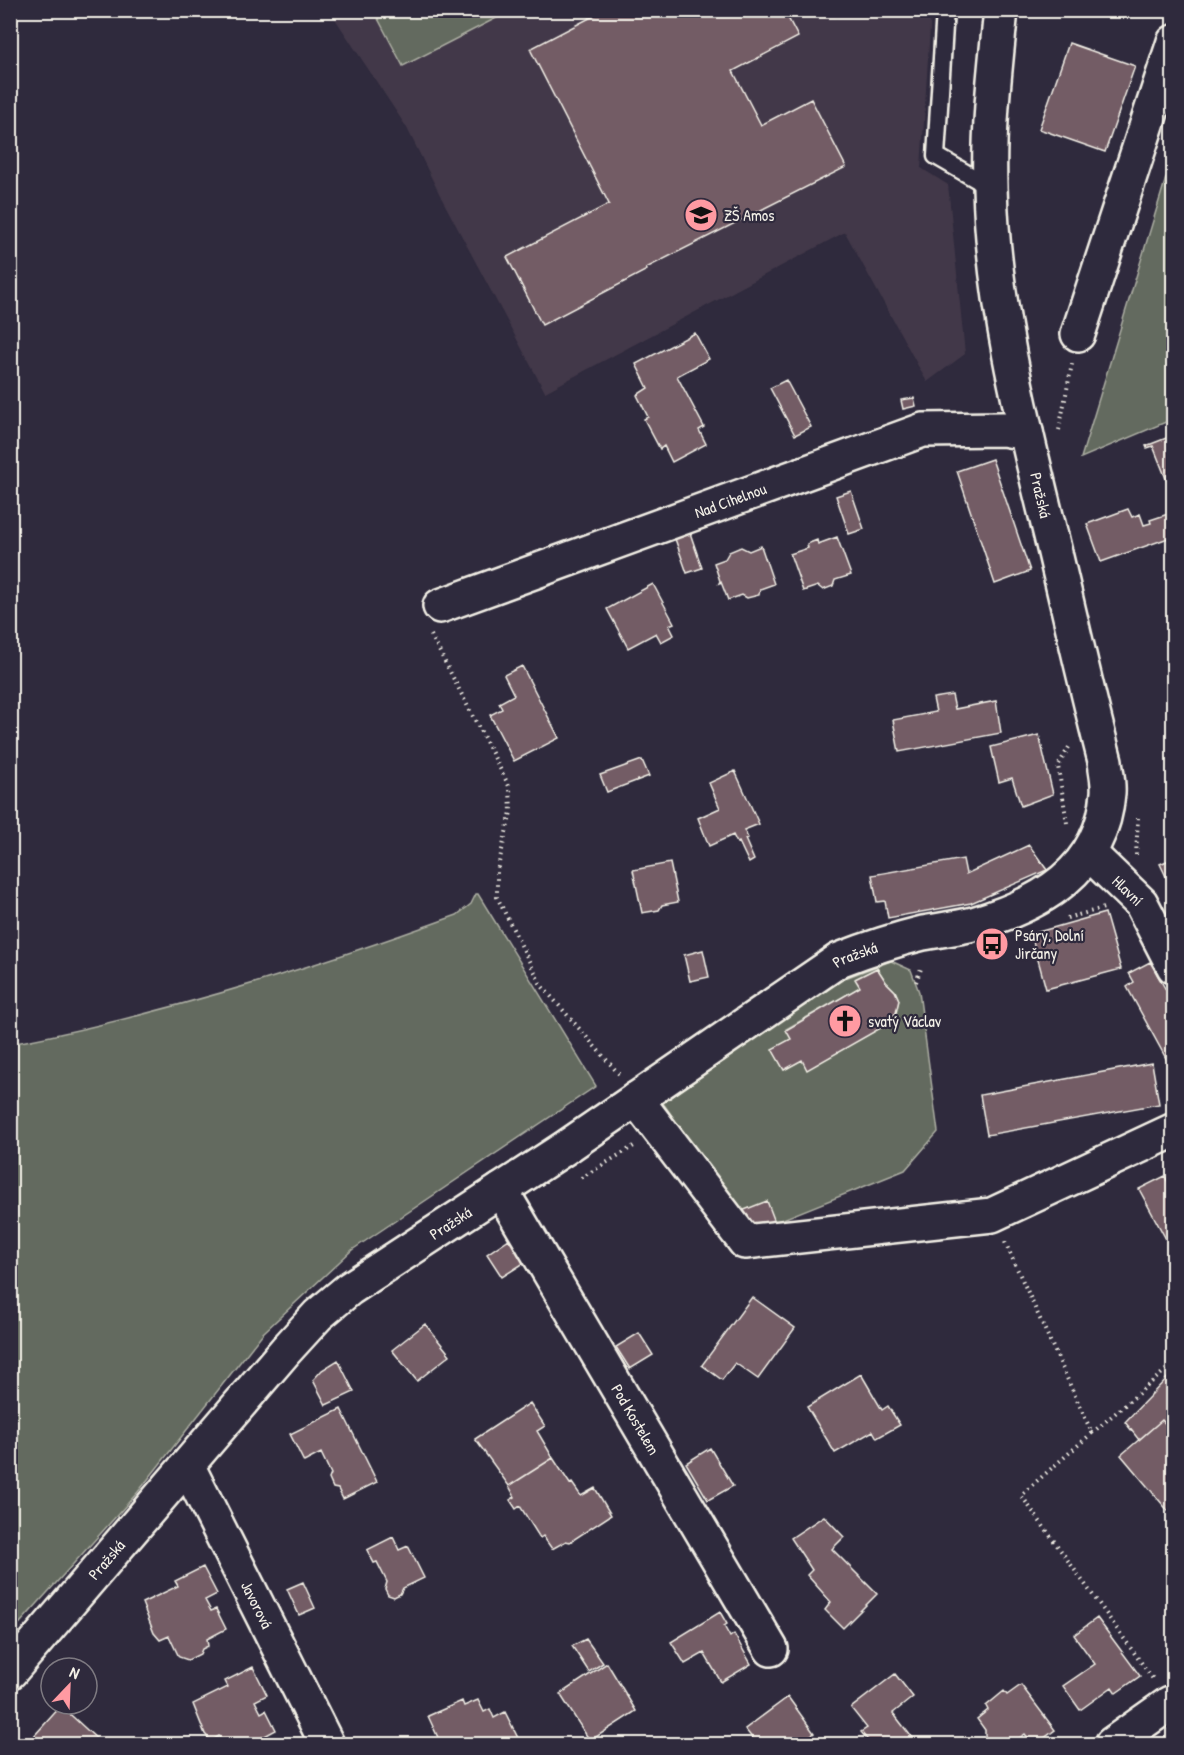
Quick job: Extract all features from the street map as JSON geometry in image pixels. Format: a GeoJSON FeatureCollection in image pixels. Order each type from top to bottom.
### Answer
{"type":"FeatureCollection","features":[{"type":"Feature","properties":{"kind":"street","name":"Pražská"},"geometry":{"type":"LineString","coordinates":[[10,1672],[318,1315],[349,1289],[501,1190],[623,1097],[840,960],[872,947],[971,924],[1026,905],[1068,878],[1089,853],[1104,815],[1108,792],[1105,761],[1042,434],[1014,376],[998,281],[990,187],[991,128],[1001,10]]}},
{"type":"Feature","properties":{"kind":"street"},"geometry":{"type":"LineString","coordinates":[[1078,334],[1173,42]]}},
{"type":"Feature","properties":{"kind":"street","name":"Nad Cihelnou"},"geometry":{"type":"LineString","coordinates":[[440,606],[923,429],[1003,429],[1042,434]]}},
{"type":"Feature","properties":{"kind":"street","name":"Hlavní"},"geometry":{"type":"LineString","coordinates":[[1089,853],[1141,903],[1173,967]]}},
{"type":"Feature","properties":{"kind":"street"},"geometry":{"type":"LineString","coordinates":[[623,1097],[662,1130],[745,1242],[992,1215],[1173,1130]]}},
{"type":"Feature","properties":{"kind":"street","name":"Pod Kostelem"},"geometry":{"type":"LineString","coordinates":[[501,1190],[771,1648]]}},
{"type":"Feature","properties":{"kind":"street","name":"Javorová"},"geometry":{"type":"LineString","coordinates":[[188,1467],[327,1744]]}},
{"type":"Feature","properties":{"kind":"street"},"geometry":{"type":"LineString","coordinates":[[1112,1744],[1170,1704]]}},
{"type":"Feature","properties":{"kind":"lane"},"geometry":{"type":"LineString","coordinates":[[945,10],[936,156],[990,187]]}},
{"type":"Feature","properties":{"kind":"path"},"geometry":{"type":"LineString","coordinates":[[1042,434],[1078,334]]}},
{"type":"Feature","properties":{"kind":"path"},"geometry":{"type":"LineString","coordinates":[[440,606],[429,612],[423,621],[510,788],[511,812],[497,871],[497,897],[541,985],[623,1097],[635,1145]]}},
{"type":"Feature","properties":{"kind":"path"},"geometry":{"type":"LineString","coordinates":[[1059,920],[1104,908],[1114,909]]}},
{"type":"Feature","properties":{"kind":"path"},"geometry":{"type":"LineString","coordinates":[[916,982],[925,957]]}},
{"type":"Feature","properties":{"kind":"path"},"geometry":{"type":"LineString","coordinates":[[992,1215],[1092,1433]]}},
{"type":"Feature","properties":{"kind":"path"},"geometry":{"type":"LineString","coordinates":[[1170,1704],[1021,1495],[1173,1364]]}},
{"type":"Feature","properties":{"kind":"shaded area","name":"ZŠ Amos"},"geometry":{"type":"Polygon","coordinates":[[[832,10],[836,19],[853,11],[931,11],[921,168],[948,185],[965,354],[927,382],[845,232],[545,392],[442,199],[407,128],[330,11],[832,10]]]}},
{"type":"Feature","properties":{"kind":"green space"},"geometry":{"type":"Polygon","coordinates":[[[374,11],[510,11],[403,66],[374,11]]]}},
{"type":"Feature","properties":{"kind":"green space"},"geometry":{"type":"Polygon","coordinates":[[[1173,155],[1173,419],[1081,458],[1173,155]]]}},
{"type":"Feature","properties":{"kind":"green space"},"geometry":{"type":"Polygon","coordinates":[[[476,894],[596,1086],[352,1250],[263,1333],[138,1492],[11,1633],[11,1044],[181,1004],[348,953],[457,915],[471,904],[476,894]]]}},
{"type":"Feature","properties":{"kind":"green space"},"geometry":{"type":"Polygon","coordinates":[[[891,961],[911,970],[919,992],[938,1132],[905,1170],[753,1231],[663,1103],[840,980],[891,961]],[[877,968],[856,978],[860,987],[786,1029],[791,1039],[773,1050],[784,1070],[802,1060],[807,1069],[886,1025],[885,1022],[894,1015],[899,1000],[895,991],[877,968]]]}},
{"type":"Feature","properties":{"kind":"building"},"geometry":{"type":"Polygon","coordinates":[[[605,10],[784,10],[798,37],[733,71],[761,125],[811,99],[846,167],[646,268],[647,270],[542,325],[507,257],[609,204],[530,49],[605,10]]]}},
{"type":"Feature","properties":{"kind":"building"},"geometry":{"type":"Polygon","coordinates":[[[1069,43],[1135,66],[1105,152],[1039,129],[1069,43]]]}},
{"type":"Feature","properties":{"kind":"building"},"geometry":{"type":"Polygon","coordinates":[[[695,333],[709,359],[677,376],[704,427],[699,430],[706,444],[672,462],[664,446],[660,449],[644,419],[648,417],[637,395],[648,388],[636,364],[695,333]]]}},
{"type":"Feature","properties":{"kind":"building"},"geometry":{"type":"Polygon","coordinates":[[[786,380],[811,427],[795,435],[770,388],[786,380]]]}},
{"type":"Feature","properties":{"kind":"building"},"geometry":{"type":"Polygon","coordinates":[[[914,398],[916,406],[903,409],[901,400],[914,398]]]}},
{"type":"Feature","properties":{"kind":"building"},"geometry":{"type":"Polygon","coordinates":[[[1174,435],[1174,498],[1168,500],[1173,496],[1153,446],[1147,448],[1146,446],[1174,435]]]}},
{"type":"Feature","properties":{"kind":"building"},"geometry":{"type":"Polygon","coordinates":[[[992,459],[1030,571],[995,584],[957,471],[992,459]]]}},
{"type":"Feature","properties":{"kind":"building"},"geometry":{"type":"Polygon","coordinates":[[[851,491],[864,529],[849,534],[836,496],[851,491]]]}},
{"type":"Feature","properties":{"kind":"building"},"geometry":{"type":"Polygon","coordinates":[[[1128,509],[1132,517],[1140,514],[1144,525],[1151,523],[1150,520],[1174,512],[1174,536],[1101,562],[1087,524],[1128,509]]]}},
{"type":"Feature","properties":{"kind":"building"},"geometry":{"type":"Polygon","coordinates":[[[689,530],[702,568],[687,573],[674,536],[689,530]]]}},
{"type":"Feature","properties":{"kind":"building"},"geometry":{"type":"Polygon","coordinates":[[[837,537],[851,575],[835,580],[833,586],[823,590],[818,586],[803,591],[790,554],[808,548],[807,544],[817,540],[818,544],[837,537]]]}},
{"type":"Feature","properties":{"kind":"building"},"geometry":{"type":"Polygon","coordinates":[[[761,546],[774,584],[760,589],[759,595],[747,598],[742,595],[728,600],[721,582],[719,583],[714,563],[725,559],[729,552],[741,547],[749,551],[761,546]]]}},
{"type":"Feature","properties":{"kind":"building"},"geometry":{"type":"Polygon","coordinates":[[[653,584],[674,623],[669,625],[674,635],[661,642],[656,633],[628,648],[607,609],[653,584]]]}},
{"type":"Feature","properties":{"kind":"building"},"geometry":{"type":"Polygon","coordinates":[[[522,666],[559,738],[514,761],[490,715],[502,709],[499,703],[514,695],[504,675],[522,666]]]}},
{"type":"Feature","properties":{"kind":"building"},"geometry":{"type":"Polygon","coordinates":[[[952,695],[955,709],[996,701],[1001,733],[899,752],[893,720],[936,712],[933,698],[952,695]]]}},
{"type":"Feature","properties":{"kind":"building"},"geometry":{"type":"Polygon","coordinates":[[[1039,735],[1053,794],[1021,806],[1012,778],[999,782],[991,747],[1039,735]]]}},
{"type":"Feature","properties":{"kind":"building"},"geometry":{"type":"Polygon","coordinates":[[[642,760],[649,776],[607,792],[600,775],[642,760]]]}},
{"type":"Feature","properties":{"kind":"building"},"geometry":{"type":"Polygon","coordinates":[[[735,771],[759,824],[744,830],[748,838],[745,839],[754,860],[749,863],[733,835],[709,846],[698,818],[720,808],[709,783],[735,771]]]}},
{"type":"Feature","properties":{"kind":"building"},"geometry":{"type":"Polygon","coordinates":[[[1029,845],[1047,870],[971,903],[888,918],[885,901],[877,902],[872,875],[963,859],[966,874],[1029,845]]]}},
{"type":"Feature","properties":{"kind":"building"},"geometry":{"type":"Polygon","coordinates":[[[1174,858],[1174,893],[1160,864],[1174,858]]]}},
{"type":"Feature","properties":{"kind":"building"},"geometry":{"type":"Polygon","coordinates":[[[670,863],[678,902],[662,905],[659,910],[642,913],[633,870],[670,863]]]}},
{"type":"Feature","properties":{"kind":"building"},"geometry":{"type":"Polygon","coordinates":[[[1105,913],[1121,969],[1046,989],[1031,934],[1105,913]]]}},
{"type":"Feature","properties":{"kind":"building"},"geometry":{"type":"Polygon","coordinates":[[[703,950],[709,977],[690,981],[684,955],[703,950]]]}},
{"type":"Feature","properties":{"kind":"building"},"geometry":{"type":"Polygon","coordinates":[[[1150,962],[1174,1004],[1174,1073],[1127,987],[1134,982],[1129,973],[1150,962]]]}},
{"type":"Feature","properties":{"kind":"building","name":"svatý Václav"},"geometry":{"type":"Polygon","coordinates":[[[877,968],[895,991],[899,1000],[896,1013],[885,1022],[886,1025],[807,1070],[802,1060],[784,1070],[772,1049],[791,1039],[786,1030],[860,987],[855,979],[877,968]]]}},
{"type":"Feature","properties":{"kind":"building"},"geometry":{"type":"Polygon","coordinates":[[[1152,1063],[1159,1104],[987,1135],[980,1095],[1152,1063]]]}},
{"type":"Feature","properties":{"kind":"building"},"geometry":{"type":"Polygon","coordinates":[[[1165,1176],[1174,1195],[1174,1254],[1139,1189],[1165,1176]]]}},
{"type":"Feature","properties":{"kind":"building"},"geometry":{"type":"Polygon","coordinates":[[[767,1201],[775,1222],[753,1231],[739,1212],[767,1201]]]}},
{"type":"Feature","properties":{"kind":"building"},"geometry":{"type":"Polygon","coordinates":[[[509,1239],[524,1263],[502,1277],[487,1254],[509,1239]]]}},
{"type":"Feature","properties":{"kind":"building"},"geometry":{"type":"Polygon","coordinates":[[[752,1297],[795,1328],[758,1379],[735,1363],[722,1380],[702,1365],[752,1297]]]}},
{"type":"Feature","properties":{"kind":"building"},"geometry":{"type":"Polygon","coordinates":[[[425,1324],[450,1355],[417,1381],[392,1350],[425,1324]]]}},
{"type":"Feature","properties":{"kind":"building"},"geometry":{"type":"Polygon","coordinates":[[[639,1333],[653,1355],[630,1369],[616,1347],[639,1333]]]}},
{"type":"Feature","properties":{"kind":"building"},"geometry":{"type":"Polygon","coordinates":[[[338,1360],[354,1392],[326,1405],[313,1380],[322,1370],[338,1360]]]}},
{"type":"Feature","properties":{"kind":"building"},"geometry":{"type":"Polygon","coordinates":[[[1174,1371],[1174,1422],[1168,1427],[1162,1420],[1139,1440],[1125,1422],[1174,1371]]]}},
{"type":"Feature","properties":{"kind":"building"},"geometry":{"type":"Polygon","coordinates":[[[861,1374],[882,1410],[888,1406],[900,1425],[877,1438],[873,1431],[835,1453],[807,1407],[861,1374]]]}},
{"type":"Feature","properties":{"kind":"building"},"geometry":{"type":"Polygon","coordinates":[[[530,1403],[545,1426],[537,1431],[553,1458],[509,1486],[475,1439],[530,1403]]]}},
{"type":"Feature","properties":{"kind":"building"},"geometry":{"type":"Polygon","coordinates":[[[341,1409],[377,1482],[343,1499],[338,1489],[333,1488],[329,1479],[331,1474],[321,1453],[304,1462],[290,1434],[341,1409]]]}},
{"type":"Feature","properties":{"kind":"building"},"geometry":{"type":"Polygon","coordinates":[[[1162,1420],[1174,1434],[1174,1518],[1121,1455],[1162,1420]]]}},
{"type":"Feature","properties":{"kind":"building"},"geometry":{"type":"Polygon","coordinates":[[[710,1448],[733,1486],[708,1500],[686,1463],[710,1448]]]}},
{"type":"Feature","properties":{"kind":"building"},"geometry":{"type":"Polygon","coordinates":[[[553,1458],[581,1496],[595,1488],[611,1515],[570,1542],[566,1541],[552,1549],[543,1536],[540,1538],[520,1506],[516,1509],[510,1500],[515,1497],[509,1486],[553,1458]]]}},
{"type":"Feature","properties":{"kind":"building"},"geometry":{"type":"Polygon","coordinates":[[[824,1516],[844,1537],[832,1549],[877,1594],[843,1628],[825,1610],[831,1602],[807,1575],[812,1570],[791,1538],[824,1516]]]}},
{"type":"Feature","properties":{"kind":"building"},"geometry":{"type":"Polygon","coordinates":[[[393,1537],[399,1550],[408,1546],[424,1578],[403,1588],[400,1594],[394,1597],[388,1595],[385,1589],[387,1582],[377,1562],[374,1563],[367,1550],[393,1537]]]}},
{"type":"Feature","properties":{"kind":"building"},"geometry":{"type":"Polygon","coordinates":[[[203,1567],[217,1594],[205,1600],[211,1611],[216,1609],[226,1629],[207,1639],[208,1646],[202,1649],[200,1654],[188,1660],[179,1657],[169,1636],[160,1640],[154,1633],[142,1603],[178,1586],[175,1581],[203,1567]]]}},
{"type":"Feature","properties":{"kind":"building"},"geometry":{"type":"Polygon","coordinates":[[[303,1582],[315,1608],[299,1615],[287,1589],[303,1582]]]}},
{"type":"Feature","properties":{"kind":"building"},"geometry":{"type":"Polygon","coordinates":[[[720,1612],[727,1624],[724,1626],[730,1637],[734,1634],[751,1664],[721,1682],[704,1653],[685,1664],[671,1642],[720,1612]]]}},
{"type":"Feature","properties":{"kind":"building"},"geometry":{"type":"Polygon","coordinates":[[[1097,1618],[1140,1676],[1116,1693],[1112,1687],[1080,1710],[1063,1686],[1095,1664],[1074,1635],[1097,1618]]]}},
{"type":"Feature","properties":{"kind":"building"},"geometry":{"type":"Polygon","coordinates":[[[586,1639],[603,1663],[589,1672],[572,1646],[586,1639]]]}},
{"type":"Feature","properties":{"kind":"building"},"geometry":{"type":"Polygon","coordinates":[[[607,1663],[636,1711],[590,1741],[560,1694],[607,1663]]]}},
{"type":"Feature","properties":{"kind":"building"},"geometry":{"type":"Polygon","coordinates":[[[253,1667],[267,1695],[255,1701],[261,1713],[266,1710],[276,1730],[257,1740],[259,1744],[223,1744],[219,1736],[211,1741],[205,1734],[193,1704],[228,1687],[225,1681],[253,1667]]]}},
{"type":"Feature","properties":{"kind":"building"},"geometry":{"type":"Polygon","coordinates":[[[895,1674],[913,1697],[893,1713],[917,1744],[871,1744],[861,1732],[867,1728],[851,1708],[895,1674]]]}},
{"type":"Feature","properties":{"kind":"building"},"geometry":{"type":"Polygon","coordinates":[[[1021,1685],[1055,1730],[1036,1744],[1033,1744],[1025,1734],[1011,1744],[997,1744],[994,1741],[985,1740],[985,1730],[977,1719],[988,1710],[986,1706],[1004,1691],[1007,1695],[1021,1685]]]}},
{"type":"Feature","properties":{"kind":"building"},"geometry":{"type":"Polygon","coordinates":[[[788,1697],[814,1733],[798,1744],[757,1744],[745,1729],[788,1697]]]}},
{"type":"Feature","properties":{"kind":"building"},"geometry":{"type":"Polygon","coordinates":[[[478,1700],[484,1712],[490,1709],[494,1718],[505,1712],[521,1744],[498,1744],[496,1740],[486,1744],[441,1744],[428,1716],[462,1701],[464,1706],[478,1700]]]}},
{"type":"Feature","properties":{"kind":"building"},"geometry":{"type":"Polygon","coordinates":[[[52,1716],[72,1716],[98,1740],[94,1744],[43,1744],[34,1736],[52,1716]]]}},
{"type":"Feature","properties":{"kind":"place","name":"ZŠ Amos"},"geometry":{"type":"Point","coordinates":[701,215]}},
{"type":"Feature","properties":{"kind":"place","name":"Psáry, Dolní Jirčany"},"geometry":{"type":"Point","coordinates":[992,944]}},
{"type":"Feature","properties":{"kind":"place","name":"svatý Václav"},"geometry":{"type":"Point","coordinates":[845,1021]}}]}
